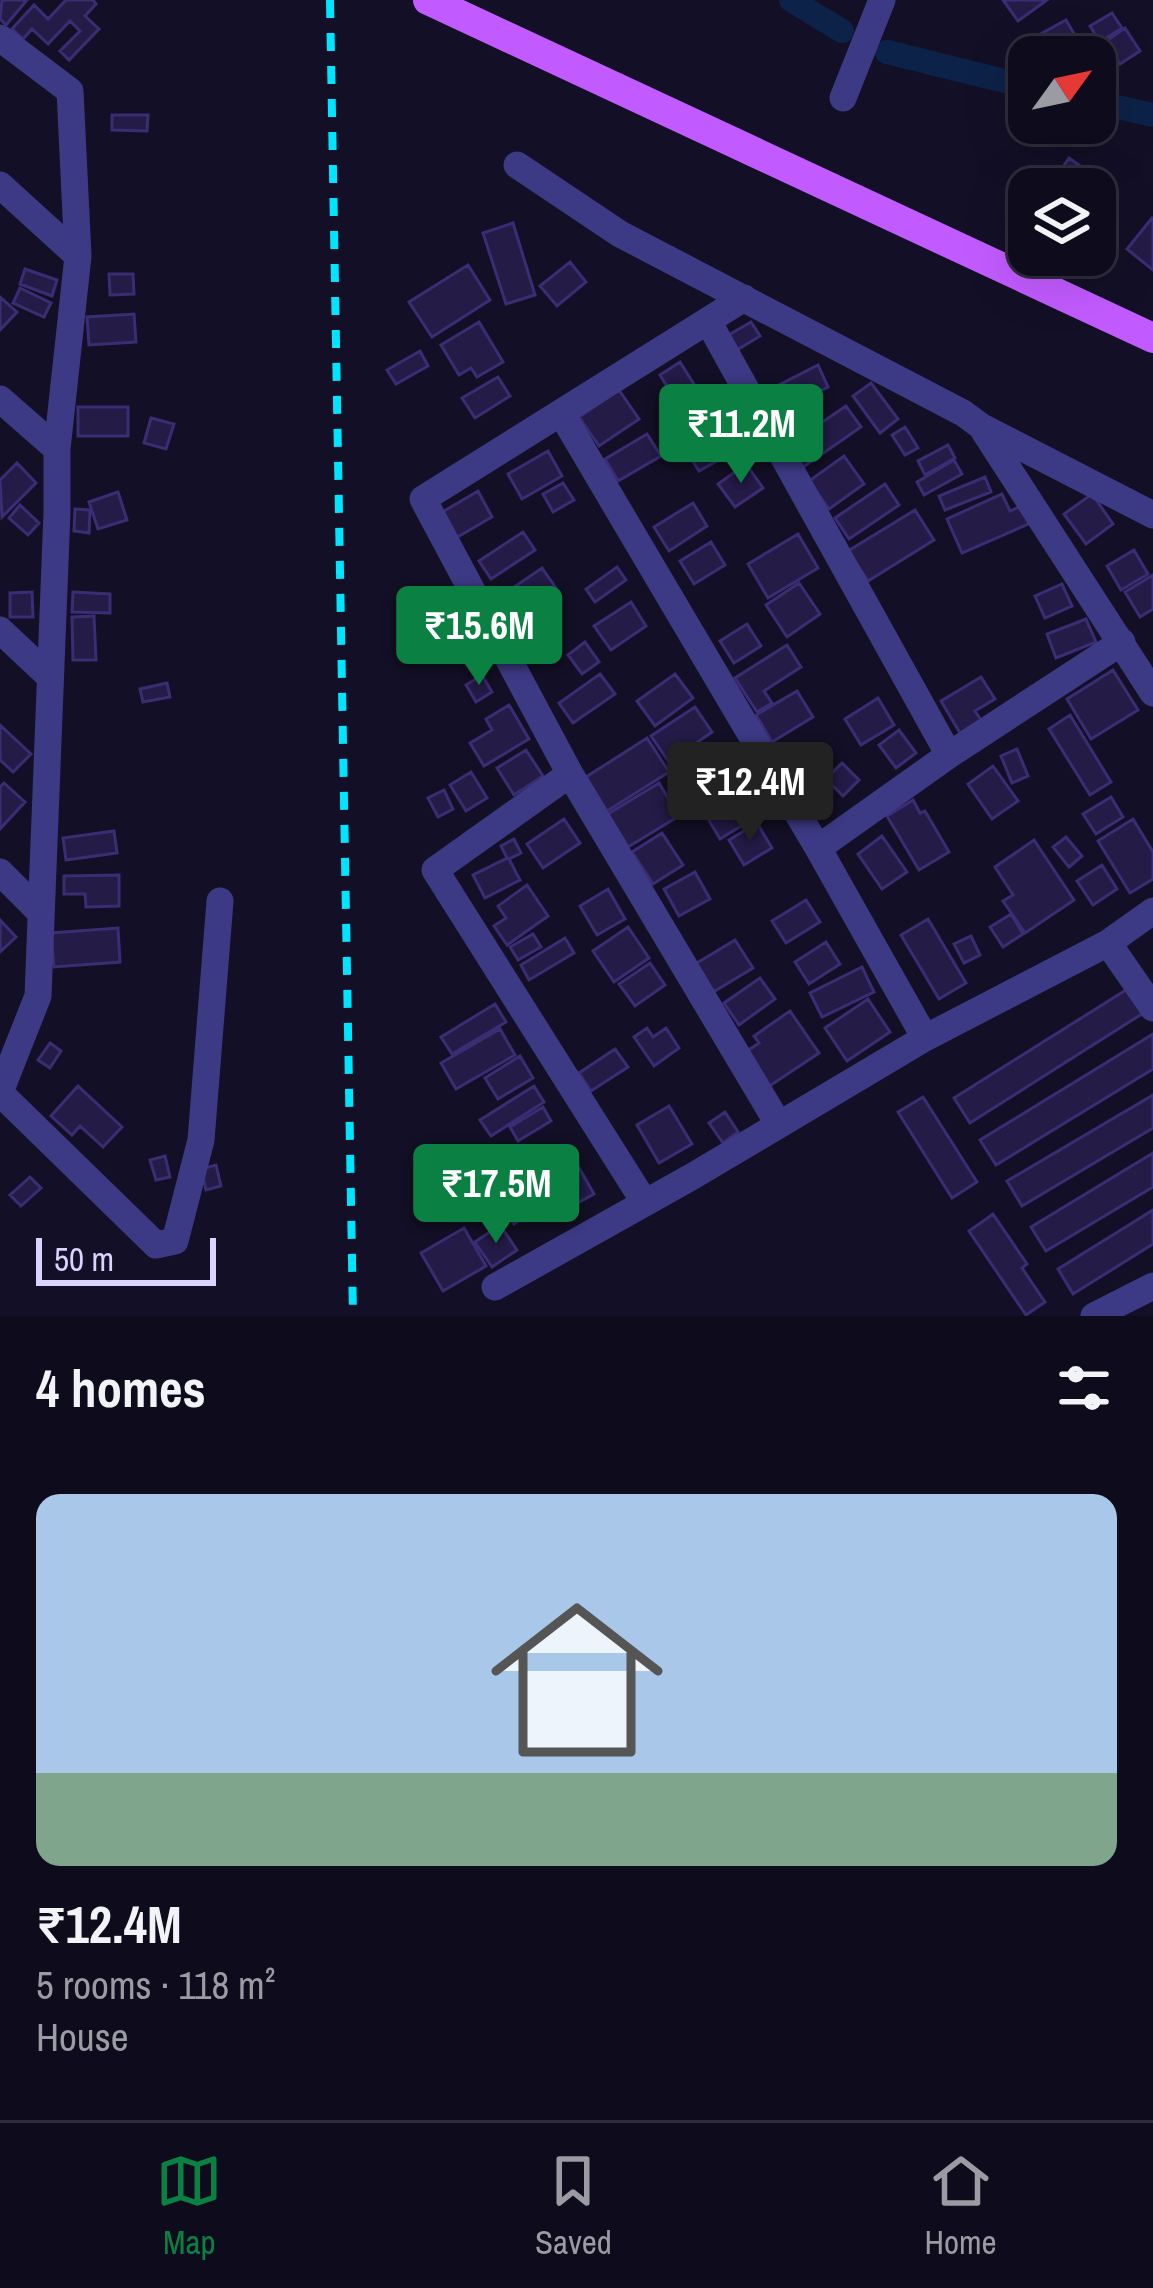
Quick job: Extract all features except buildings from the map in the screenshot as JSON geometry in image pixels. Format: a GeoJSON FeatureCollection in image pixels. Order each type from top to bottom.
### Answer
{"type":"FeatureCollection","features":[{"type":"Feature","properties":{"kind":"main road"},"geometry":{"type":"LineString","coordinates":[[428,0],[1153,338]]}},
{"type":"Feature","properties":{"kind":"street"},"geometry":{"type":"LineString","coordinates":[[843,98],[882,0]]}},
{"type":"Feature","properties":{"kind":"street"},"geometry":{"type":"LineString","coordinates":[[0,38],[70,91],[78,256],[57,449],[38,996],[0,1093],[157,1245],[175,1241],[201,1140],[220,901]]}},
{"type":"Feature","properties":{"kind":"street"},"geometry":{"type":"LineString","coordinates":[[518,165],[620,234],[1153,515]]}},
{"type":"Feature","properties":{"kind":"street"},"geometry":{"type":"LineString","coordinates":[[0,184],[78,256]]}},
{"type":"Feature","properties":{"kind":"street"},"geometry":{"type":"LineString","coordinates":[[744,298],[423,499],[570,773],[778,1125]]}},
{"type":"Feature","properties":{"kind":"street"},"geometry":{"type":"LineString","coordinates":[[708,321],[950,755]]}},
{"type":"Feature","properties":{"kind":"street"},"geometry":{"type":"LineString","coordinates":[[0,399],[57,449]]}},
{"type":"Feature","properties":{"kind":"street"},"geometry":{"type":"LineString","coordinates":[[561,413],[925,1038]]}},
{"type":"Feature","properties":{"kind":"street"},"geometry":{"type":"LineString","coordinates":[[982,427],[1153,693]]}},
{"type":"Feature","properties":{"kind":"street"},"geometry":{"type":"LineString","coordinates":[[0,630],[50,677]]}},
{"type":"Feature","properties":{"kind":"street"},"geometry":{"type":"LineString","coordinates":[[818,848],[1121,642]]}},
{"type":"Feature","properties":{"kind":"street"},"geometry":{"type":"LineString","coordinates":[[570,773],[435,870],[645,1203]]}},
{"type":"Feature","properties":{"kind":"street"},"geometry":{"type":"LineString","coordinates":[[0,872],[41,913]]}},
{"type":"Feature","properties":{"kind":"street"},"geometry":{"type":"LineString","coordinates":[[495,1287],[925,1038],[1108,943],[1153,911]]}},
{"type":"Feature","properties":{"kind":"street"},"geometry":{"type":"LineString","coordinates":[[1108,943],[1153,1008]]}},
{"type":"Feature","properties":{"kind":"street"},"geometry":{"type":"LineString","coordinates":[[1094,1316],[1153,1286]]}},
{"type":"Feature","properties":{"kind":"waterway"},"geometry":{"type":"LineString","coordinates":[[791,0],[842,31]]}},
{"type":"Feature","properties":{"kind":"waterway"},"geometry":{"type":"LineString","coordinates":[[887,52],[1008,82]]}},
{"type":"Feature","properties":{"kind":"waterway"},"geometry":{"type":"LineString","coordinates":[[1116,107],[1153,115]]}},
{"type":"Feature","properties":{"kind":"railway"},"geometry":{"type":"LineString","coordinates":[[330,0],[353,1316]]}}]}
